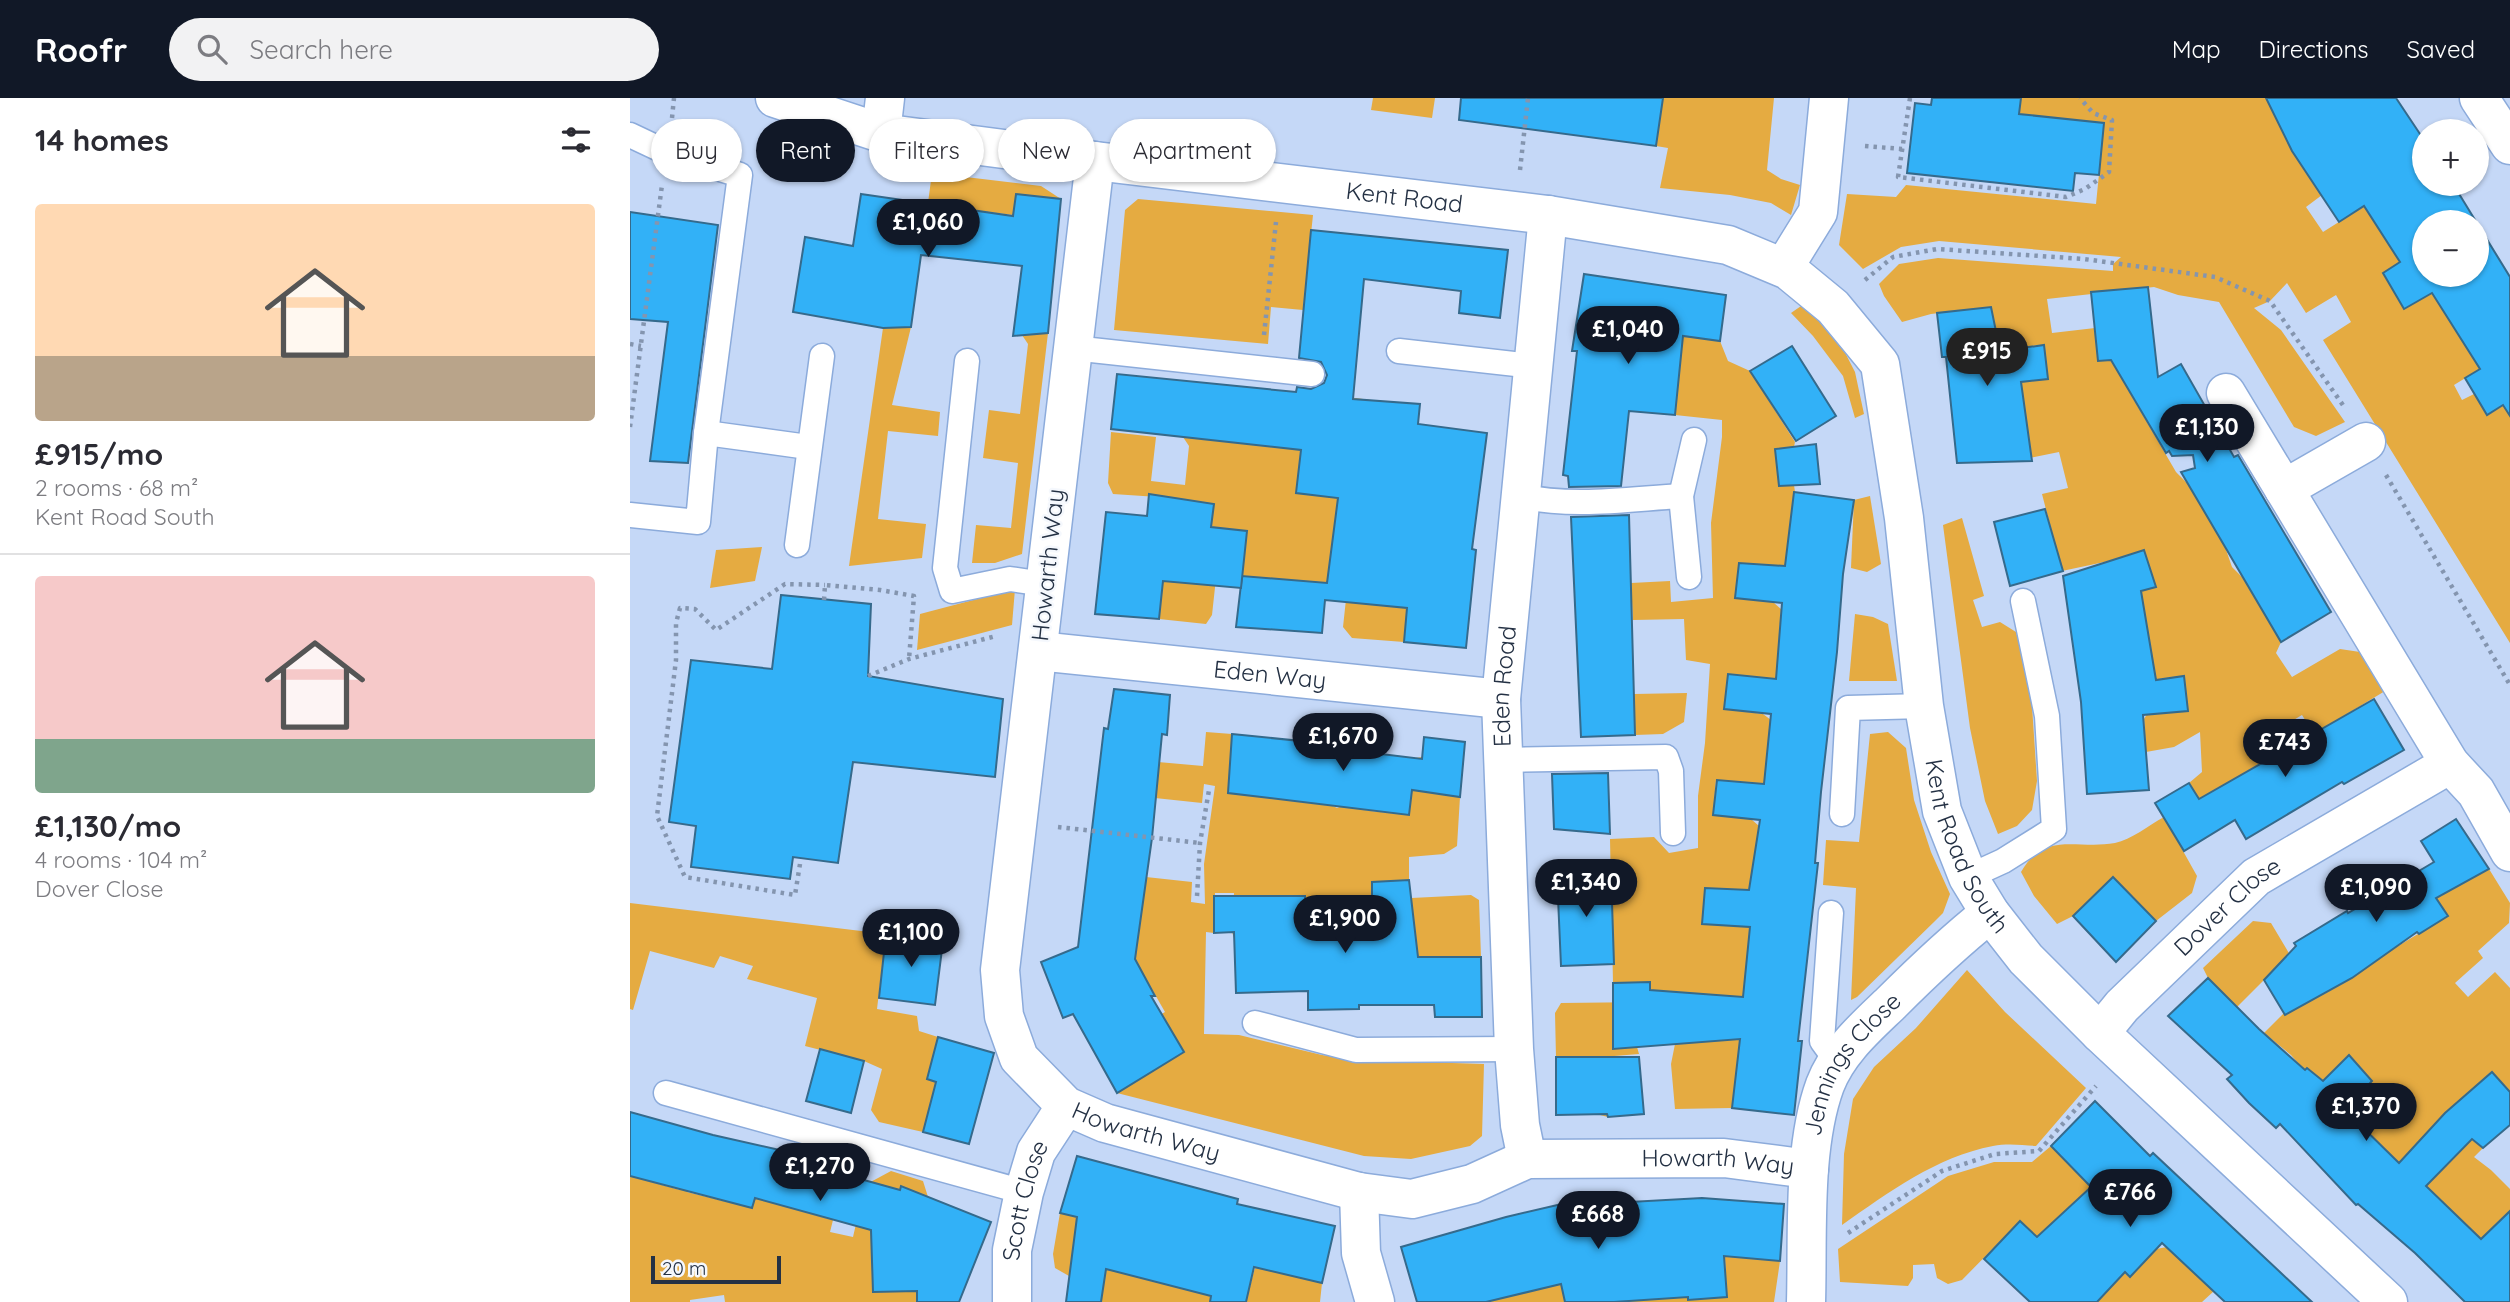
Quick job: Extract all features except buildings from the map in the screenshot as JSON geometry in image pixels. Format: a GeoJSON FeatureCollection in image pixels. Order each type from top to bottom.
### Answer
{"type":"FeatureCollection","features":[{"type":"Feature","properties":{"kind":"street","name":"Kent Road"},"geometry":{"type":"LineString","coordinates":[[775,98],[883,115],[998,140]]}},
{"type":"Feature","properties":{"kind":"street"},"geometry":{"type":"LineString","coordinates":[[1784,267],[1818,212],[1829,98]]}},
{"type":"Feature","properties":{"kind":"street"},"geometry":{"type":"LineString","coordinates":[[2479,98],[2510,145]]}},
{"type":"Feature","properties":{"kind":"street","name":"Kent Road"},"geometry":{"type":"LineString","coordinates":[[1095,161],[1548,215],[1728,245],[1784,267]]}},
{"type":"Feature","properties":{"kind":"street","name":"Howarth Way"},"geometry":{"type":"LineString","coordinates":[[1093,182],[1000,970],[1004,1016],[1019,1058],[1066,1106],[1105,1123],[1359,1192],[1412,1199],[1472,1184],[1527,1158],[1724,1158],[1809,1169]]}},
{"type":"Feature","properties":{"kind":"street","name":"Eden Road"},"geometry":{"type":"LineString","coordinates":[[1527,1158],[1520,1125],[1514,1049],[1501,699],[1548,215]]}},
{"type":"Feature","properties":{"kind":"street","name":"Kent Road South"},"geometry":{"type":"LineString","coordinates":[[1784,267],[1833,307],[1880,363],[1904,518],[1924,706],[1942,811],[1968,877],[1990,913],[2026,959],[2099,1033],[2388,1302]]}},
{"type":"Feature","properties":{"kind":"street"},"geometry":{"type":"LineString","coordinates":[[2226,393],[2450,764],[2476,792],[2510,852]]}},
{"type":"Feature","properties":{"kind":"street"},"geometry":{"type":"LineString","coordinates":[[2284,489],[2366,442]]}},
{"type":"Feature","properties":{"kind":"street","name":"Eden Way"},"geometry":{"type":"LineString","coordinates":[[1038,651],[1501,699]]}},
{"type":"Feature","properties":{"kind":"street","name":"Dover Close"},"geometry":{"type":"LineString","coordinates":[[2099,1033],[2122,1006],[2256,877],[2450,764]]}},
{"type":"Feature","properties":{"kind":"street","name":"Jennings Close"},"geometry":{"type":"LineString","coordinates":[[1806,1302],[1809,1169],[1825,1084],[1847,1046],[1958,939],[1990,913]]}},
{"type":"Feature","properties":{"kind":"street","name":"Scott Close"},"geometry":{"type":"LineString","coordinates":[[1012,1302],[1012,1250],[1024,1192],[1036,1152],[1066,1106]]}},
{"type":"Feature","properties":{"kind":"street"},"geometry":{"type":"LineString","coordinates":[[1359,1192],[1361,1253],[1375,1302]]}},
{"type":"Feature","properties":{"kind":"lane"},"geometry":{"type":"LineString","coordinates":[[630,135],[651,145]]}},
{"type":"Feature","properties":{"kind":"lane"},"geometry":{"type":"LineString","coordinates":[[630,515],[698,522],[706,433],[739,182]]}},
{"type":"Feature","properties":{"kind":"lane"},"geometry":{"type":"LineString","coordinates":[[1073,348],[1312,374]]}},
{"type":"Feature","properties":{"kind":"lane"},"geometry":{"type":"LineString","coordinates":[[1399,351],[1533,366]]}},
{"type":"Feature","properties":{"kind":"lane"},"geometry":{"type":"LineString","coordinates":[[797,545],[822,356]]}},
{"type":"Feature","properties":{"kind":"lane"},"geometry":{"type":"LineString","coordinates":[[967,361],[945,568],[952,591],[1010,579],[1044,584]]}},
{"type":"Feature","properties":{"kind":"lane"},"geometry":{"type":"LineString","coordinates":[[706,433],[808,447]]}},
{"type":"Feature","properties":{"kind":"lane"},"geometry":{"type":"LineString","coordinates":[[1689,577],[1681,496],[1694,440]]}},
{"type":"Feature","properties":{"kind":"lane"},"geometry":{"type":"LineString","coordinates":[[1521,496],[1600,501],[1681,496]]}},
{"type":"Feature","properties":{"kind":"lane"},"geometry":{"type":"LineString","coordinates":[[1968,877],[2003,861],[2054,829],[2048,716],[2023,601]]}},
{"type":"Feature","properties":{"kind":"lane"},"geometry":{"type":"LineString","coordinates":[[1842,814],[1847,708],[1924,706]]}},
{"type":"Feature","properties":{"kind":"lane"},"geometry":{"type":"LineString","coordinates":[[1503,760],[1666,757],[1671,771],[1673,833]]}},
{"type":"Feature","properties":{"kind":"lane"},"geometry":{"type":"LineString","coordinates":[[1831,913],[1822,1041],[1838,1063]]}},
{"type":"Feature","properties":{"kind":"lane"},"geometry":{"type":"LineString","coordinates":[[1255,1023],[1356,1050],[1514,1049]]}},
{"type":"Feature","properties":{"kind":"lane"},"geometry":{"type":"LineString","coordinates":[[666,1093],[1024,1192]]}},
{"type":"Feature","properties":{"kind":"path"},"geometry":{"type":"LineString","coordinates":[[672,119],[674,98]]}},
{"type":"Feature","properties":{"kind":"path"},"geometry":{"type":"LineString","coordinates":[[1519,180],[1528,98]]}},
{"type":"Feature","properties":{"kind":"path"},"geometry":{"type":"LineString","coordinates":[[1910,98],[1898,177],[2066,197],[2085,189],[2109,172],[2112,120],[2093,113],[2080,98]]}},
{"type":"Feature","properties":{"kind":"path"},"geometry":{"type":"LineString","coordinates":[[630,427],[664,182]]}},
{"type":"Feature","properties":{"kind":"path"},"geometry":{"type":"LineString","coordinates":[[1260,369],[1276,221]]}},
{"type":"Feature","properties":{"kind":"path"},"geometry":{"type":"LineString","coordinates":[[630,344],[641,346]]}},
{"type":"Feature","properties":{"kind":"path"},"geometry":{"type":"LineString","coordinates":[[800,864],[795,895],[685,877],[657,816],[676,660],[676,623],[680,608],[695,609],[716,630],[785,584],[880,590],[914,596],[909,659]]}},
{"type":"Feature","properties":{"kind":"path"},"geometry":{"type":"LineString","coordinates":[[824,600],[825,585]]}},
{"type":"Feature","properties":{"kind":"path"},"geometry":{"type":"LineString","coordinates":[[867,676],[909,659],[999,636]]}},
{"type":"Feature","properties":{"kind":"path"},"geometry":{"type":"LineString","coordinates":[[1197,896],[1200,843],[1209,790]]}},
{"type":"Feature","properties":{"kind":"path"},"geometry":{"type":"LineString","coordinates":[[1053,827],[1200,843]]}},
{"type":"Feature","properties":{"kind":"path"},"geometry":{"type":"LineString","coordinates":[[1846,1234],[1942,1171],[1994,1154],[2039,1151],[2096,1085]]}},
{"type":"Feature","properties":{"kind":"shaded area"},"geometry":{"type":"Polygon","coordinates":[[[1373,98],[1435,98],[1432,118],[1371,110],[1373,98]]]}},
{"type":"Feature","properties":{"kind":"shaded area"},"geometry":{"type":"Polygon","coordinates":[[[1663,98],[1774,98],[1767,170],[1781,179],[1800,185],[1791,215],[1771,203],[1730,195],[1660,188],[1668,148],[1656,146],[1663,98]]]}},
{"type":"Feature","properties":{"kind":"shaded area"},"geometry":{"type":"Polygon","coordinates":[[[2021,98],[2284,98],[2322,195],[2306,207],[2323,232],[2369,203],[2376,224],[2400,262],[2383,274],[2404,309],[2438,289],[2442,309],[2480,369],[2454,385],[2462,400],[2474,394],[2488,415],[2510,401],[2510,643],[2323,340],[2351,322],[2336,295],[2306,313],[2287,283],[2270,301],[2254,308],[2281,330],[2345,422],[2316,436],[2294,427],[2219,302],[2178,295],[2154,287],[2047,299],[2052,333],[2095,328],[2098,361],[2126,358],[2130,393],[2176,472],[2188,484],[2224,544],[2232,567],[2246,581],[2281,642],[2276,653],[2292,677],[2340,649],[2360,652],[2385,691],[2314,734],[2302,715],[2268,735],[2276,754],[2217,789],[2235,820],[2219,830],[2189,783],[2202,772],[2200,732],[2174,747],[2146,752],[2144,719],[2147,714],[2188,710],[2184,676],[2143,681],[2109,561],[2062,571],[2042,494],[2068,488],[2059,452],[2015,461],[2010,388],[2043,345],[1999,349],[1991,307],[1931,314],[1902,322],[1879,284],[1899,264],[1938,258],[2113,271],[2113,264],[2121,257],[1939,241],[1901,247],[1863,269],[1839,245],[1847,194],[1896,197],[1906,185],[2096,204],[2104,124],[1990,111],[2020,102],[2021,98]]]}},
{"type":"Feature","properties":{"kind":"shaded area"},"geometry":{"type":"Polygon","coordinates":[[[984,179],[1041,186],[1061,199],[1016,194],[1013,215],[937,206],[921,255],[931,182],[984,182],[984,179]]]}},
{"type":"Feature","properties":{"kind":"shaded area"},"geometry":{"type":"Polygon","coordinates":[[[1138,199],[1313,215],[1303,310],[1271,307],[1268,344],[1114,330],[1125,210],[1138,199]]]}},
{"type":"Feature","properties":{"kind":"shaded area"},"geometry":{"type":"Polygon","coordinates":[[[1804,304],[1837,337],[1855,372],[1864,414],[1855,418],[1843,376],[1813,336],[1791,313],[1804,304]]]}},
{"type":"Feature","properties":{"kind":"shaded area"},"geometry":{"type":"Polygon","coordinates":[[[911,327],[892,405],[940,412],[938,436],[888,431],[878,519],[926,524],[922,558],[849,566],[883,328],[911,327]]]}},
{"type":"Feature","properties":{"kind":"shaded area"},"geometry":{"type":"Polygon","coordinates":[[[1638,330],[1720,341],[1728,361],[1750,371],[1795,442],[1794,447],[1775,450],[1779,485],[1794,485],[1795,492],[1786,568],[1739,563],[1735,598],[1773,602],[1781,609],[1776,679],[1728,675],[1725,709],[1763,714],[1771,720],[1764,785],[1716,780],[1713,815],[1751,819],[1759,826],[1749,890],[1705,888],[1702,924],[1750,927],[1743,997],[1694,994],[1741,1035],[1732,1108],[1675,1109],[1671,1064],[1675,1044],[1673,1008],[1637,1047],[1639,1054],[1602,1057],[1608,1117],[1596,1114],[1596,1057],[1556,1057],[1555,1013],[1561,1003],[1649,1002],[1650,982],[1613,983],[1610,839],[1654,837],[1669,853],[1698,848],[1698,796],[1705,743],[1710,664],[1686,660],[1684,619],[1633,620],[1631,583],[1670,581],[1671,602],[1713,598],[1711,523],[1722,437],[1722,420],[1675,415],[1677,397],[1638,393],[1638,330]]]}},
{"type":"Feature","properties":{"kind":"shaded area"},"geometry":{"type":"Polygon","coordinates":[[[1048,333],[1022,554],[995,563],[972,563],[976,525],[1011,528],[1018,463],[983,458],[989,410],[1020,414],[1028,344],[1022,335],[1048,333]]]}},
{"type":"Feature","properties":{"kind":"shaded area"},"geometry":{"type":"Polygon","coordinates":[[[1269,389],[1277,392],[1273,447],[1303,450],[1296,493],[1347,397],[1379,401],[1378,421],[1402,607],[1407,609],[1404,642],[1352,638],[1343,627],[1352,544],[1332,542],[1327,583],[1242,577],[1217,569],[1212,615],[1206,624],[1159,619],[1163,581],[1205,584],[1173,498],[1113,494],[1108,483],[1111,432],[1156,437],[1151,481],[1185,485],[1189,446],[1183,437],[1264,445],[1269,389]]]}},
{"type":"Feature","properties":{"kind":"shaded area"},"geometry":{"type":"Polygon","coordinates":[[[1870,496],[1881,564],[1867,572],[1851,568],[1854,500],[1870,496]]]}},
{"type":"Feature","properties":{"kind":"shaded area"},"geometry":{"type":"Polygon","coordinates":[[[1962,518],[1984,596],[1973,600],[1982,627],[2000,622],[2016,632],[2031,691],[2037,781],[2032,810],[2017,826],[1998,834],[1985,801],[1970,728],[1943,525],[1962,518]]]}},
{"type":"Feature","properties":{"kind":"shaded area"},"geometry":{"type":"Polygon","coordinates":[[[762,547],[755,581],[710,588],[716,550],[762,547]]]}},
{"type":"Feature","properties":{"kind":"shaded area"},"geometry":{"type":"Polygon","coordinates":[[[1015,589],[1012,625],[917,650],[920,614],[1015,589]]]}},
{"type":"Feature","properties":{"kind":"shaded area"},"geometry":{"type":"Polygon","coordinates":[[[1855,614],[1873,617],[1888,624],[1897,681],[1849,681],[1855,614]]]}},
{"type":"Feature","properties":{"kind":"shaded area"},"geometry":{"type":"Polygon","coordinates":[[[1687,693],[1684,722],[1663,734],[1635,735],[1634,694],[1687,693]]]}},
{"type":"Feature","properties":{"kind":"shaded area"},"geometry":{"type":"Polygon","coordinates":[[[1206,732],[1232,734],[1228,793],[1409,815],[1416,758],[1422,757],[1419,791],[1460,797],[1457,846],[1444,854],[1409,857],[1409,880],[1372,882],[1372,900],[1471,895],[1479,900],[1481,957],[1435,957],[1434,966],[1235,941],[1232,932],[1234,893],[1215,893],[1214,933],[1206,932],[1204,1034],[1239,1035],[1322,1055],[1357,1060],[1484,1064],[1482,1136],[1470,1146],[1411,1159],[1364,1156],[1117,1093],[1184,1052],[1164,1019],[1134,1036],[1133,1031],[1165,1012],[1145,977],[1085,941],[1146,877],[1192,882],[1191,902],[1205,904],[1204,864],[1215,786],[1204,784],[1202,803],[1155,798],[1158,762],[1203,766],[1206,732]]]}},
{"type":"Feature","properties":{"kind":"shaded area"},"geometry":{"type":"Polygon","coordinates":[[[1888,732],[1906,748],[1914,800],[1931,852],[1950,894],[1943,913],[1851,1000],[1856,888],[1823,885],[1826,840],[1859,842],[1870,734],[1888,732]]]}},
{"type":"Feature","properties":{"kind":"shaded area"},"geometry":{"type":"Polygon","coordinates":[[[2164,817],[2197,876],[2192,893],[2156,921],[2113,878],[2073,916],[2057,924],[2034,896],[2021,872],[2030,859],[2051,846],[2115,843],[2134,836],[2164,817]]]}},
{"type":"Feature","properties":{"kind":"shaded area"},"geometry":{"type":"Polygon","coordinates":[[[2489,869],[2510,903],[2509,923],[2478,951],[2483,958],[2455,983],[2468,997],[2495,972],[2510,988],[2510,1092],[2492,1072],[2446,1113],[2483,1148],[2474,1157],[2510,1189],[2510,1211],[2481,1240],[2426,1186],[2456,1155],[2404,1158],[2399,1163],[2345,1109],[2359,1066],[2347,1056],[2318,1086],[2291,1055],[2264,1033],[2294,1003],[2266,978],[2237,1007],[2208,978],[2203,968],[2253,921],[2271,923],[2299,970],[2324,994],[2448,916],[2435,897],[2489,869]]]}},
{"type":"Feature","properties":{"kind":"shaded area"},"geometry":{"type":"Polygon","coordinates":[[[630,903],[886,934],[877,1009],[917,1016],[919,1031],[938,1037],[927,1078],[936,1082],[923,1132],[879,1122],[871,1110],[882,1069],[864,1061],[805,1046],[817,998],[747,979],[753,966],[720,956],[714,968],[650,951],[633,1010],[630,1009],[630,903]]]}},
{"type":"Feature","properties":{"kind":"shaded area"},"geometry":{"type":"Polygon","coordinates":[[[1967,970],[2005,1012],[2086,1088],[2036,1146],[1998,1145],[1952,1158],[1914,1177],[1842,1225],[1844,1154],[1853,1099],[1874,1067],[1916,1028],[1967,970]]]}},
{"type":"Feature","properties":{"kind":"shaded area"},"geometry":{"type":"Polygon","coordinates":[[[2051,1146],[2069,1165],[2085,1148],[2118,1266],[2129,1277],[2156,1249],[2167,1247],[2214,1291],[2202,1302],[2097,1302],[2071,1268],[2020,1221],[1962,1280],[1948,1284],[1937,1278],[1934,1264],[1913,1265],[1913,1278],[1908,1286],[1840,1282],[1838,1249],[1948,1176],[1994,1162],[2032,1162],[2051,1146]]]}},
{"type":"Feature","properties":{"kind":"shaded area"},"geometry":{"type":"Polygon","coordinates":[[[688,1161],[694,1163],[687,1192],[752,1208],[756,1193],[776,1204],[833,1220],[830,1232],[853,1237],[865,1185],[891,1171],[923,1181],[928,1197],[901,1186],[881,1238],[873,1278],[873,1292],[917,1291],[917,1302],[725,1302],[724,1295],[690,1302],[630,1302],[630,1176],[680,1190],[688,1161]]]}},
{"type":"Feature","properties":{"kind":"shaded area"},"geometry":{"type":"Polygon","coordinates":[[[1060,1213],[1096,1222],[1151,1281],[1170,1285],[1220,1262],[1211,1299],[1221,1302],[1101,1302],[1104,1280],[1069,1276],[1055,1268],[1053,1254],[1060,1213]]]}},
{"type":"Feature","properties":{"kind":"shaded area"},"geometry":{"type":"Polygon","coordinates":[[[1724,1240],[1780,1261],[1774,1302],[1585,1302],[1685,1264],[1689,1300],[1727,1297],[1724,1240]]]}},
{"type":"Feature","properties":{"kind":"shaded area"},"geometry":{"type":"Polygon","coordinates":[[[1263,1251],[1297,1258],[1294,1276],[1322,1283],[1320,1302],[1246,1302],[1254,1271],[1263,1251]]]}},
{"type":"Feature","properties":{"kind":"shaded area"},"geometry":{"type":"Polygon","coordinates":[[[1558,1271],[1565,1302],[1486,1302],[1558,1271]]]}}]}
